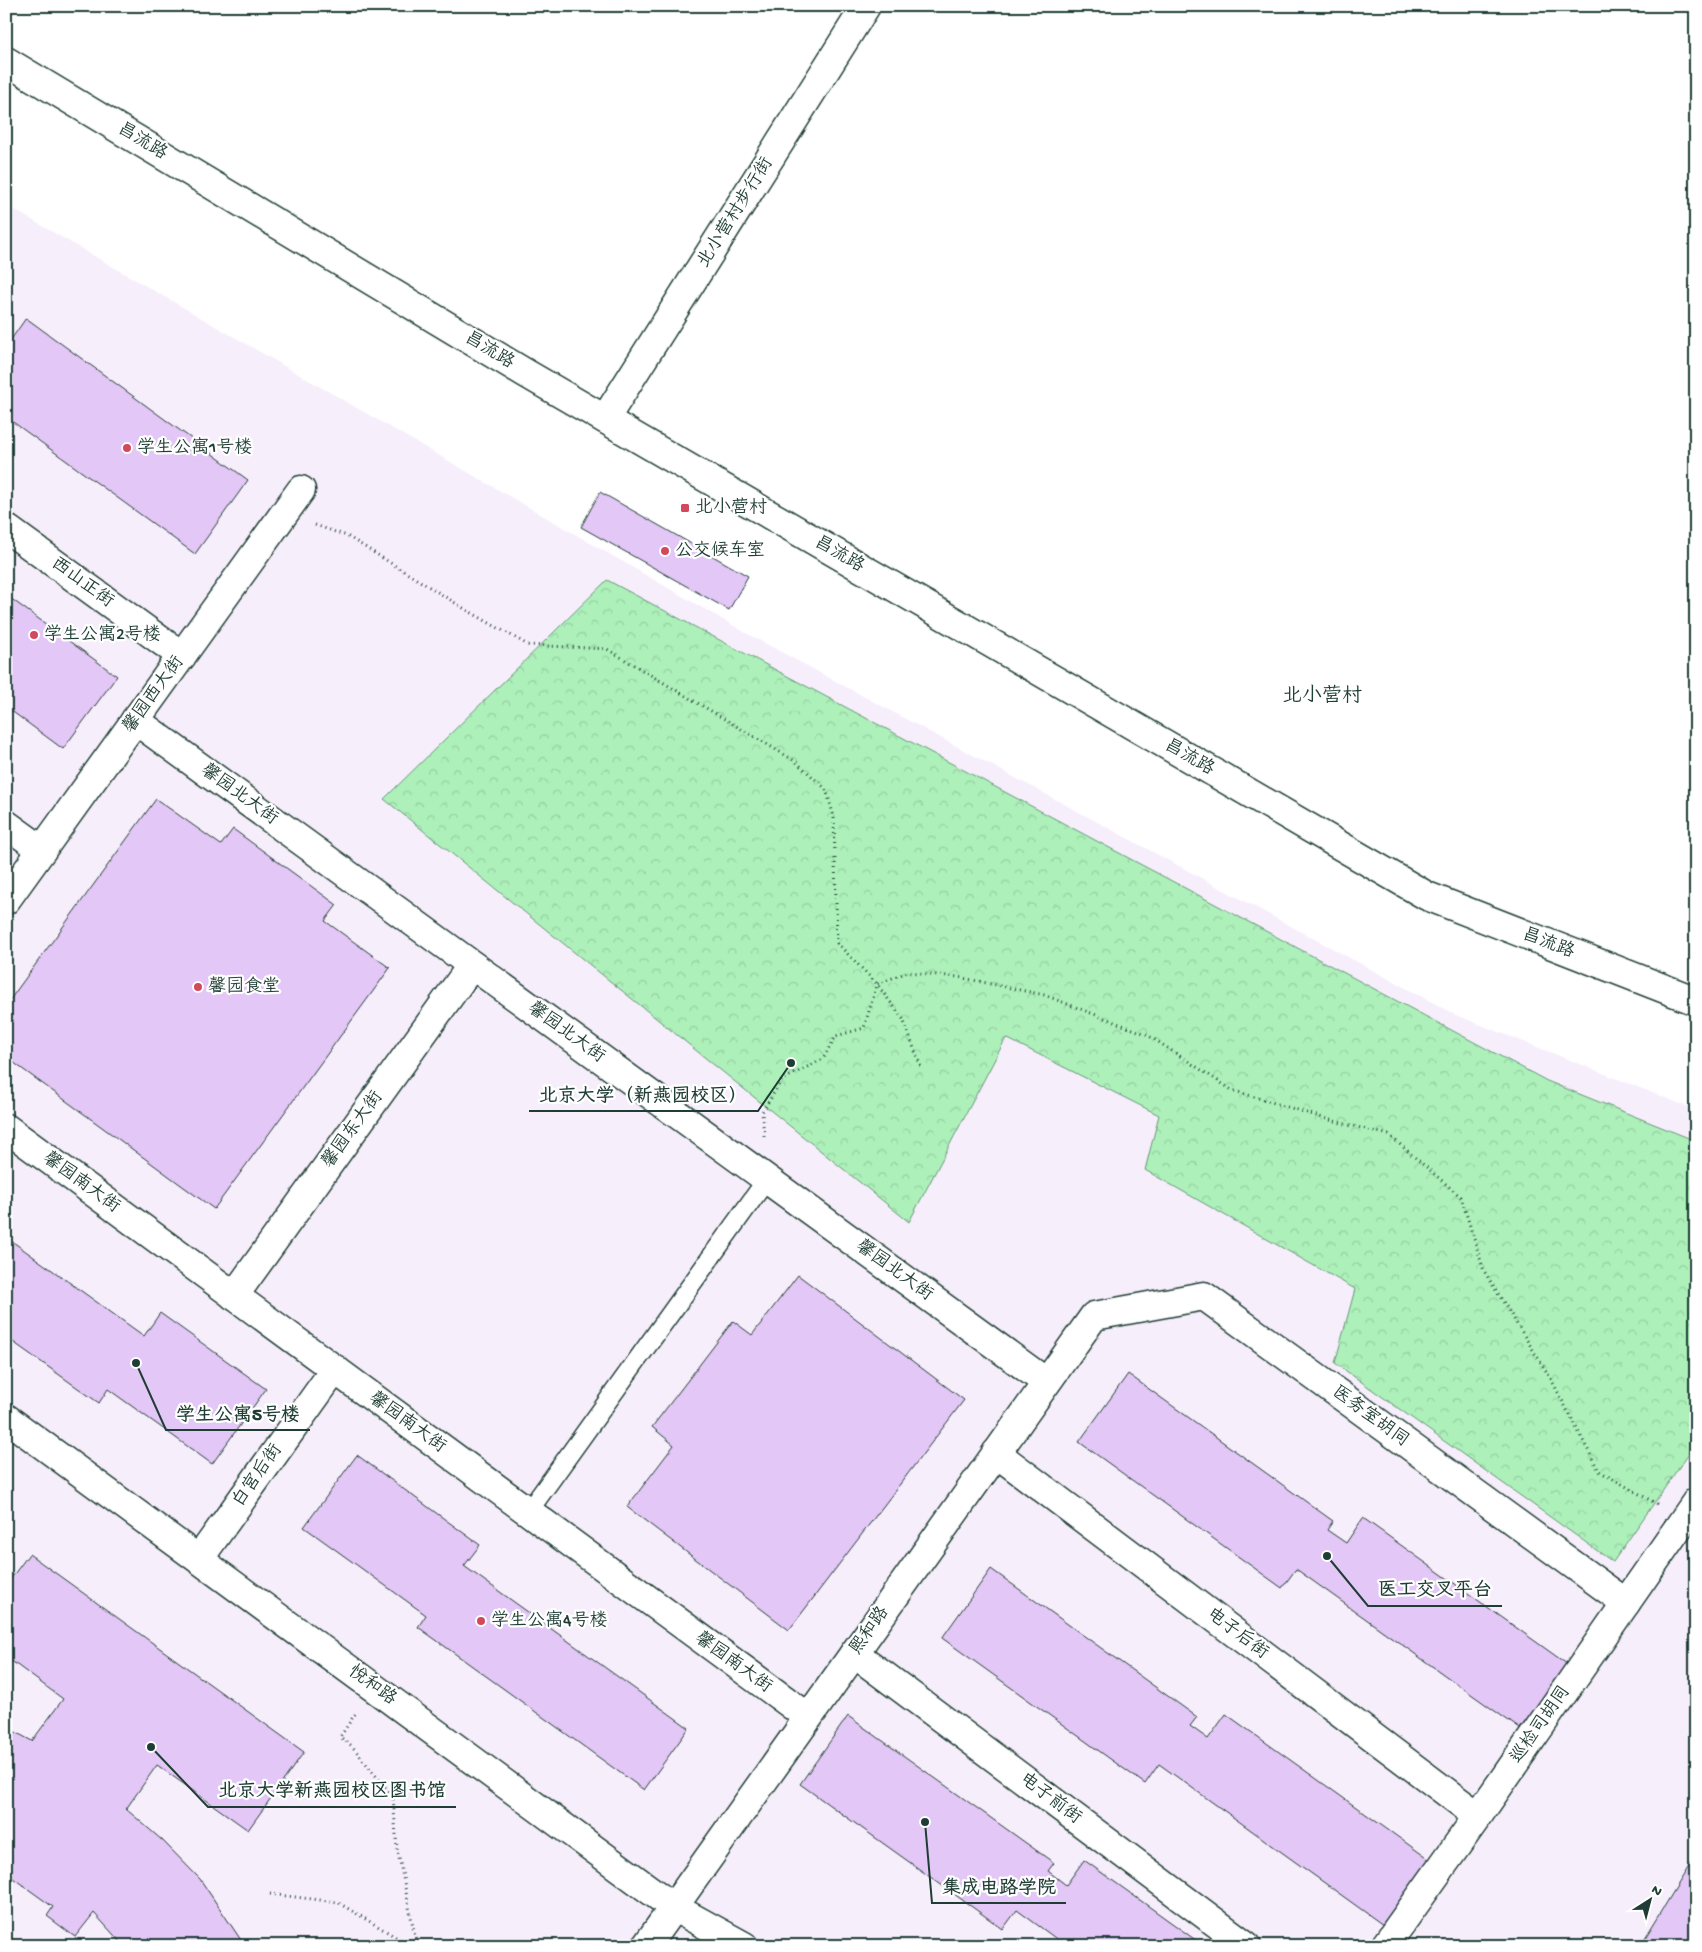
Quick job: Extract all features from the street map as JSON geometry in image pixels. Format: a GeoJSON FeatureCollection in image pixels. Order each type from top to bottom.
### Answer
{"type":"FeatureCollection","features":[{"type":"Feature","properties":{"kind":"street","name":"北小营村步行街"},"geometry":{"type":"LineString","coordinates":[[605,419],[866,6]]}},
{"type":"Feature","properties":{"kind":"street","name":"昌流路"},"geometry":{"type":"LineString","coordinates":[[6,61],[518,369],[1427,896],[1696,1001]]}},
{"type":"Feature","properties":{"kind":"street","name":"馨园西大街"},"geometry":{"type":"LineString","coordinates":[[6,900],[301,490]]}},
{"type":"Feature","properties":{"kind":"street","name":"西山正街"},"geometry":{"type":"LineString","coordinates":[[6,528],[182,656]]}},
{"type":"Feature","properties":{"kind":"street","name":"馨园北大街"},"geometry":{"type":"LineString","coordinates":[[135,720],[1046,1382]]}},
{"type":"Feature","properties":{"kind":"street"},"geometry":{"type":"LineString","coordinates":[[6,824],[42,850]]}},
{"type":"Feature","properties":{"kind":"street","name":"馨园东大街"},"geometry":{"type":"LineString","coordinates":[[234,1296],[472,965]]}},
{"type":"Feature","properties":{"kind":"street","name":"馨园南大街"},"geometry":{"type":"LineString","coordinates":[[6,1128],[808,1717]]}},
{"type":"Feature","properties":{"kind":"street","name":"医务室胡同"},"geometry":{"type":"LineString","coordinates":[[1094,1316],[1204,1296],[1626,1603]]}},
{"type":"Feature","properties":{"kind":"street","name":"熙和路"},"geometry":{"type":"LineString","coordinates":[[646,1946],[1094,1316]]}},
{"type":"Feature","properties":{"kind":"street","name":"白宫后街"},"geometry":{"type":"LineString","coordinates":[[199,1559],[335,1369]]}},
{"type":"Feature","properties":{"kind":"street","name":"悦和路"},"geometry":{"type":"LineString","coordinates":[[6,1418],[673,1907],[744,1946]]}},
{"type":"Feature","properties":{"kind":"street","name":"电子后街"},"geometry":{"type":"LineString","coordinates":[[996,1453],[1478,1816]]}},
{"type":"Feature","properties":{"kind":"street","name":"巡检司胡同"},"geometry":{"type":"LineString","coordinates":[[1385,1946],[1478,1816],[1690,1511]]}},
{"type":"Feature","properties":{"kind":"street","name":"电子前街"},"geometry":{"type":"LineString","coordinates":[[854,1653],[1246,1946]]}},
{"type":"Feature","properties":{"kind":"lane"},"geometry":{"type":"LineString","coordinates":[[528,1512],[767,1179]]}},
{"type":"Feature","properties":{"kind":"path"},"geometry":{"type":"LineString","coordinates":[[283,515],[347,536],[464,609],[528,645],[607,649],[795,761],[826,789],[834,817],[837,943],[877,984],[903,1019],[921,1067]]}},
{"type":"Feature","properties":{"kind":"path"},"geometry":{"type":"LineString","coordinates":[[877,984],[908,972],[958,977],[1044,995],[1146,1034],[1232,1090],[1330,1120],[1389,1135],[1461,1197],[1484,1270],[1551,1379],[1599,1471],[1690,1511]]}},
{"type":"Feature","properties":{"kind":"path"},"geometry":{"type":"LineString","coordinates":[[767,1179],[762,1112],[782,1080],[823,1059],[836,1036],[864,1028],[877,984]]}},
{"type":"Feature","properties":{"kind":"path"},"geometry":{"type":"LineString","coordinates":[[373,1687],[340,1737],[352,1746],[392,1797],[397,1848],[417,1946]]}},
{"type":"Feature","properties":{"kind":"path"},"geometry":{"type":"LineString","coordinates":[[270,1894],[337,1902],[411,1946]]}},
{"type":"Feature","properties":{"kind":"shaded area"},"geometry":{"type":"Polygon","coordinates":[[[6,205],[746,633],[1456,1015],[1696,1110],[1696,1946],[6,1946],[6,205]]]}},
{"type":"Feature","properties":{"kind":"green space"},"geometry":{"type":"Polygon","coordinates":[[[607,580],[1547,1081],[1696,1141],[1696,1443],[1613,1562],[1335,1363],[1355,1289],[1145,1170],[1159,1115],[1006,1038],[909,1222],[384,799],[607,580]]]}},
{"type":"Feature","properties":{"kind":"building","name":"学生公寓1号楼"},"geometry":{"type":"Polygon","coordinates":[[[26,318],[248,480],[195,554],[6,417],[6,338],[10,341],[26,318]]]}},
{"type":"Feature","properties":{"kind":"building","name":"公交候车室"},"geometry":{"type":"Polygon","coordinates":[[[600,492],[748,576],[729,610],[581,527],[600,492]]]}},
{"type":"Feature","properties":{"kind":"building","name":"学生公寓2号楼"},"geometry":{"type":"Polygon","coordinates":[[[6,595],[117,676],[63,749],[6,707],[6,595]]]}},
{"type":"Feature","properties":{"kind":"building","name":"馨园食堂"},"geometry":{"type":"Polygon","coordinates":[[[156,799],[221,845],[233,829],[337,905],[325,921],[390,968],[214,1209],[6,1057],[6,1005],[156,799]]]}},
{"type":"Feature","properties":{"kind":"building"},"geometry":{"type":"Polygon","coordinates":[[[6,1237],[144,1336],[160,1313],[266,1389],[212,1464],[108,1389],[99,1403],[6,1337],[6,1237]]]}},
{"type":"Feature","properties":{"kind":"building"},"geometry":{"type":"Polygon","coordinates":[[[798,1275],[964,1400],[789,1630],[627,1507],[674,1445],[652,1427],[733,1321],[752,1335],[798,1275]]]}},
{"type":"Feature","properties":{"kind":"building"},"geometry":{"type":"Polygon","coordinates":[[[1128,1374],[1333,1521],[1327,1530],[1346,1543],[1363,1518],[1567,1664],[1520,1729],[1296,1569],[1282,1588],[1079,1442],[1128,1374]]]}},
{"type":"Feature","properties":{"kind":"building","name":"学生公寓4号楼"},"geometry":{"type":"Polygon","coordinates":[[[357,1455],[480,1545],[464,1566],[689,1728],[644,1790],[418,1627],[426,1615],[304,1527],[357,1455]]]}},
{"type":"Feature","properties":{"kind":"building"},"geometry":{"type":"Polygon","coordinates":[[[29,1554],[304,1752],[248,1830],[157,1765],[126,1809],[163,1841],[200,1879],[245,1946],[124,1946],[94,1913],[75,1937],[47,1916],[53,1907],[6,1873],[6,1727],[32,1741],[63,1699],[6,1657],[6,1585],[29,1554]]]}},
{"type":"Feature","properties":{"kind":"building"},"geometry":{"type":"Polygon","coordinates":[[[991,1569],[1197,1717],[1190,1726],[1208,1739],[1226,1714],[1430,1860],[1383,1925],[1159,1764],[1145,1784],[942,1638],[991,1569]]]}},
{"type":"Feature","properties":{"kind":"building"},"geometry":{"type":"Polygon","coordinates":[[[848,1716],[1054,1863],[1048,1871],[1066,1885],[1084,1860],[1204,1946],[1066,1946],[1017,1910],[1003,1929],[800,1784],[848,1716]]]}},
{"type":"Feature","properties":{"kind":"building"},"geometry":{"type":"Polygon","coordinates":[[[1696,1855],[1696,1946],[1640,1946],[1696,1855]]]}},
{"type":"Feature","properties":{"kind":"place","name":"学生公寓1号楼"},"geometry":{"type":"Point","coordinates":[127,448]}},
{"type":"Feature","properties":{"kind":"place","name":"北小营村"},"geometry":{"type":"Point","coordinates":[685,508]}},
{"type":"Feature","properties":{"kind":"place","name":"公交候车室"},"geometry":{"type":"Point","coordinates":[665,551]}},
{"type":"Feature","properties":{"kind":"place","name":"学生公寓2号楼"},"geometry":{"type":"Point","coordinates":[34,635]}},
{"type":"Feature","properties":{"kind":"place","name":"馨园食堂"},"geometry":{"type":"Point","coordinates":[198,987]}},
{"type":"Feature","properties":{"kind":"place","name":"北京大学（新燕园校区）"},"geometry":{"type":"Point","coordinates":[791,1063]}},
{"type":"Feature","properties":{"kind":"place","name":"学生公寓5号楼"},"geometry":{"type":"Point","coordinates":[136,1363]}},
{"type":"Feature","properties":{"kind":"place","name":"医工交叉平台"},"geometry":{"type":"Point","coordinates":[1327,1556]}},
{"type":"Feature","properties":{"kind":"place","name":"学生公寓4号楼"},"geometry":{"type":"Point","coordinates":[481,1621]}},
{"type":"Feature","properties":{"kind":"place","name":"北京大学新燕园校区图书馆"},"geometry":{"type":"Point","coordinates":[151,1747]}},
{"type":"Feature","properties":{"kind":"place","name":"集成电路学院"},"geometry":{"type":"Point","coordinates":[925,1822]}},
{"type":"Feature","properties":{"kind":"district","name":"北小营村"},"geometry":{"type":"Point","coordinates":[1322,697]}}]}
